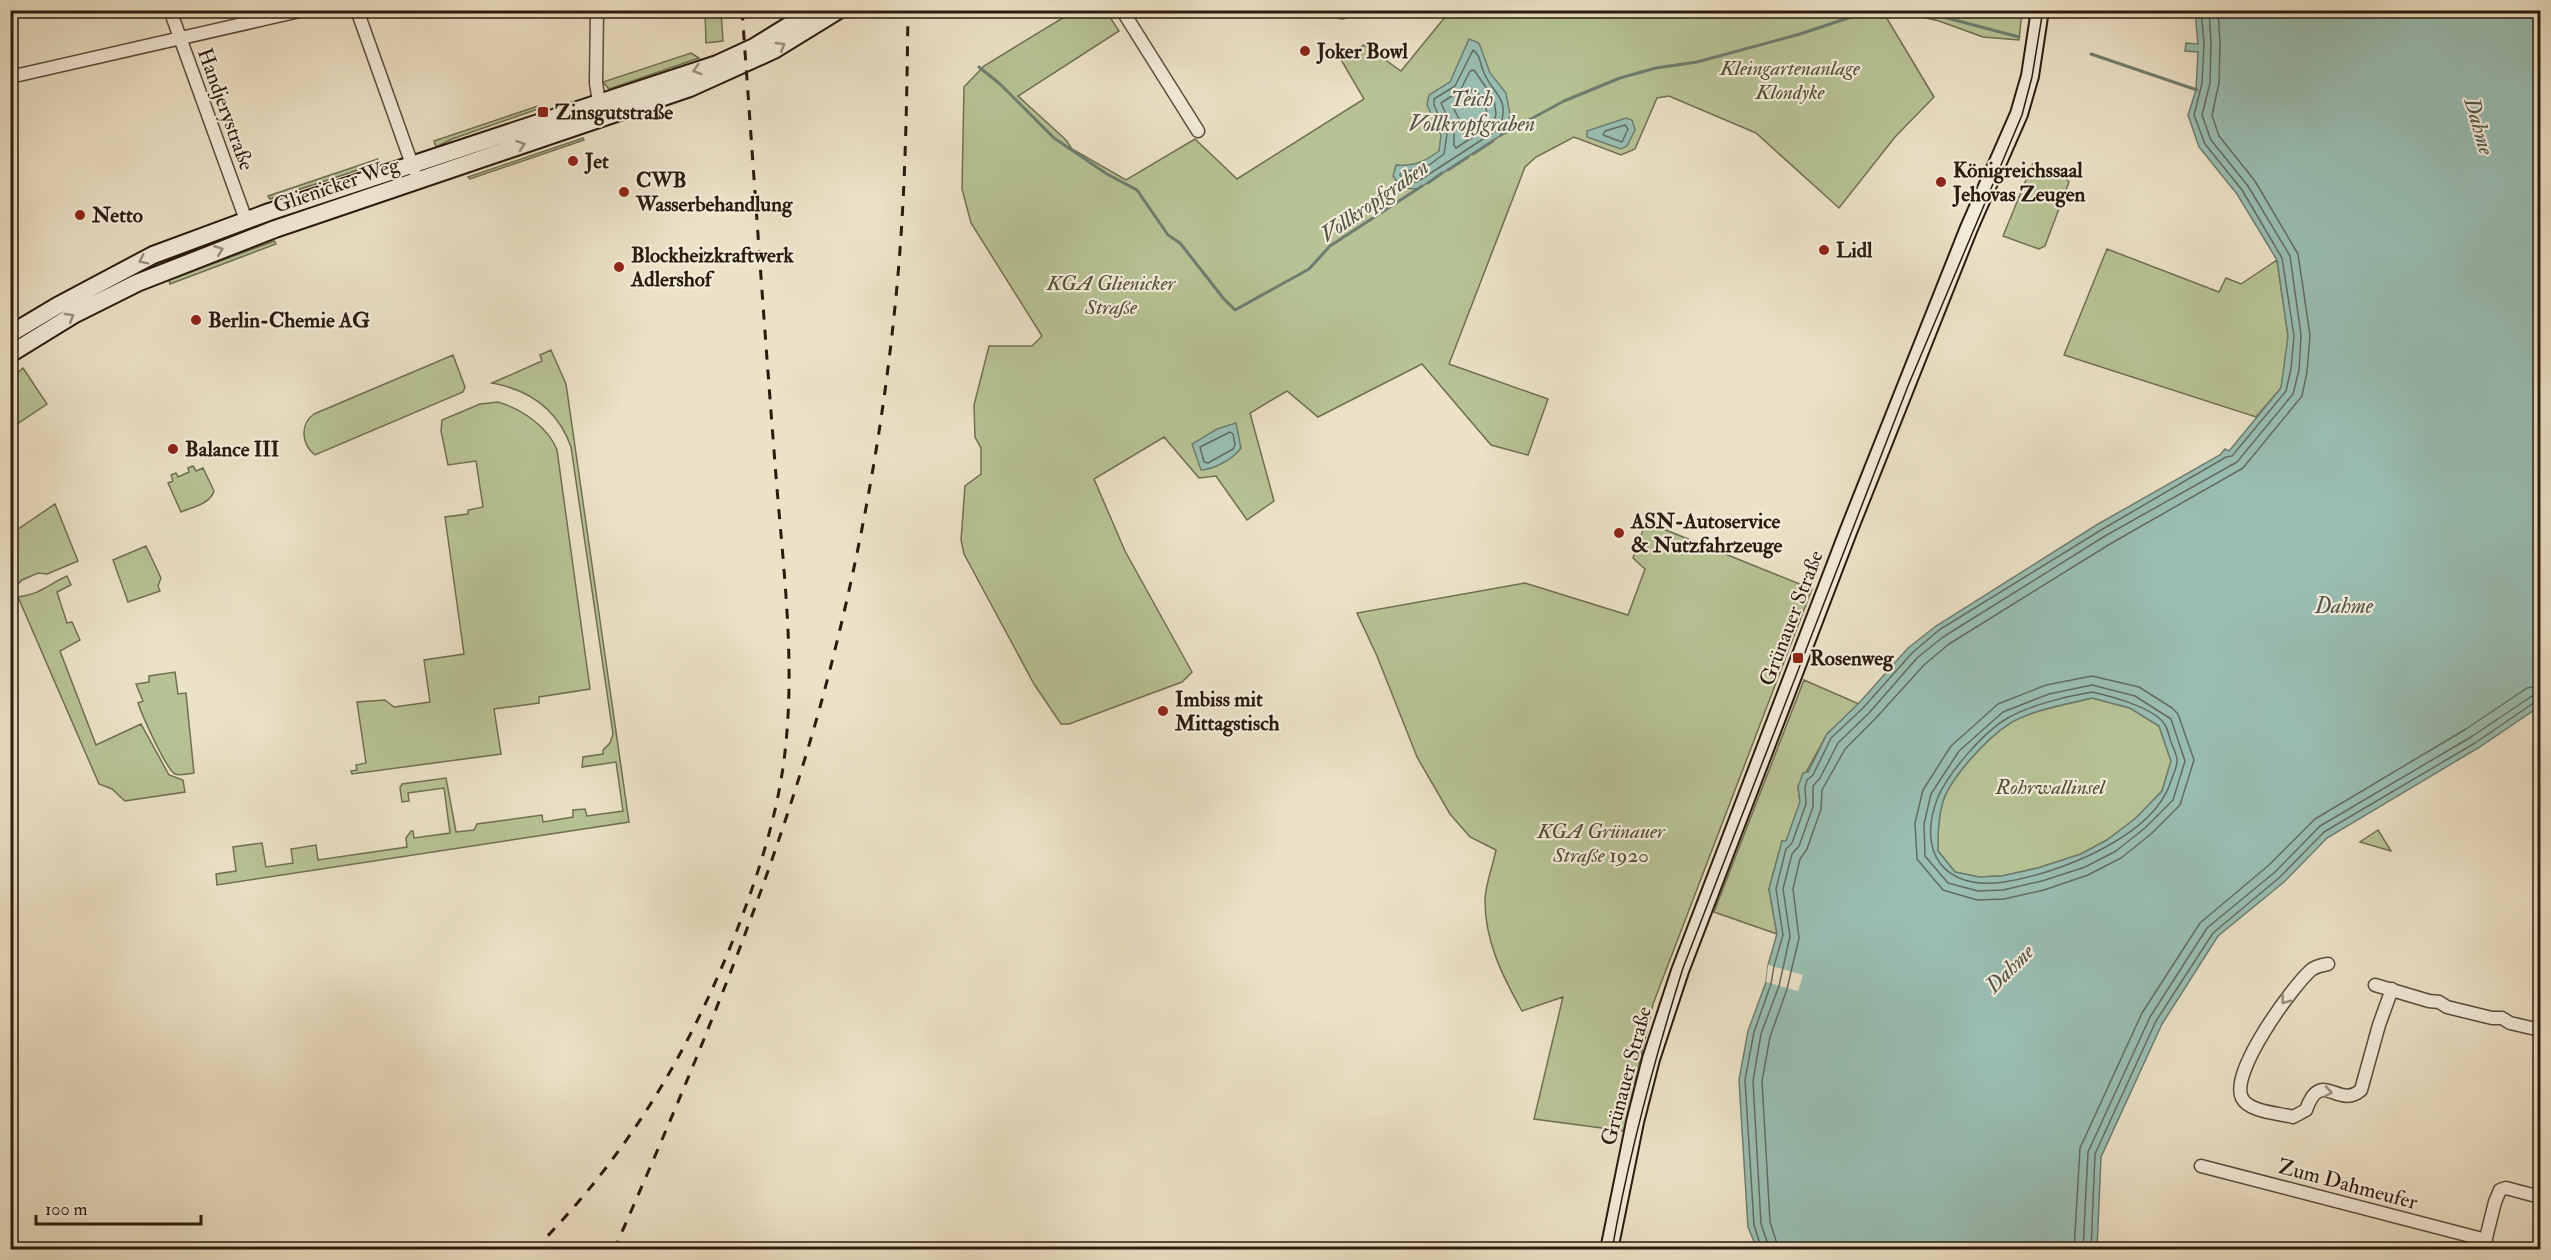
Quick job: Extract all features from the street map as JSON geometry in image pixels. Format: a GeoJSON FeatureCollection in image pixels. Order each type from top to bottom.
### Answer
{"type":"FeatureCollection","features":[{"type":"Feature","properties":{"kind":"main road","name":"Glienicker Weg"},"geometry":{"type":"LineString","coordinates":[[10,334],[131,266],[246,220],[717,64],[745,51],[814,10]]}},
{"type":"Feature","properties":{"kind":"main road","name":"Glienicker Weg"},"geometry":{"type":"LineString","coordinates":[[10,354],[75,314],[137,283],[226,247],[690,88],[774,50],[839,10]]}},
{"type":"Feature","properties":{"kind":"main road","name":"Grünauer Straße"},"geometry":{"type":"LineString","coordinates":[[1609,1250],[1630,1142],[1651,1059],[1680,971],[1848,532],[1965,239],[2019,114],[2030,76],[2040,10]]}},
{"type":"Feature","properties":{"kind":"street","name":"Handjerystraße"},"geometry":{"type":"LineString","coordinates":[[170,10],[246,220]]}},
{"type":"Feature","properties":{"kind":"street"},"geometry":{"type":"LineString","coordinates":[[10,77],[304,10]]}},
{"type":"Feature","properties":{"kind":"street"},"geometry":{"type":"LineString","coordinates":[[357,10],[418,180]]}},
{"type":"Feature","properties":{"kind":"street"},"geometry":{"type":"LineString","coordinates":[[597,10],[596,83],[599,102]]}},
{"type":"Feature","properties":{"kind":"street"},"geometry":{"type":"LineString","coordinates":[[1122,10],[1198,131]]}},
{"type":"Feature","properties":{"kind":"street"},"geometry":{"type":"LineString","coordinates":[[1335,10],[1342,12],[1347,10]]}},
{"type":"Feature","properties":{"kind":"street"},"geometry":{"type":"LineString","coordinates":[[2328,964],[2312,969],[2287,997],[2269,1023],[2241,1079],[2241,1096],[2246,1103],[2293,1117],[2306,1110],[2312,1094],[2318,1090],[2323,1089],[2348,1096],[2355,1095],[2361,1090],[2379,1025],[2392,989]]}},
{"type":"Feature","properties":{"kind":"street"},"geometry":{"type":"LineString","coordinates":[[2375,985],[2439,1002],[2447,1007],[2492,1018],[2502,1018],[2510,1023],[2541,1030]]}},
{"type":"Feature","properties":{"kind":"street","name":"Zum Dahmeufer"},"geometry":{"type":"LineString","coordinates":[[2200,1166],[2484,1245]]}},
{"type":"Feature","properties":{"kind":"street"},"geometry":{"type":"LineString","coordinates":[[2484,1245],[2500,1190],[2506,1188],[2541,1197]]}},
{"type":"Feature","properties":{"kind":"green space"},"geometry":{"type":"Polygon","coordinates":[[[705,11],[721,11],[723,41],[706,43],[705,11]]]}},
{"type":"Feature","properties":{"kind":"green space"},"geometry":{"type":"Polygon","coordinates":[[[1074,11],[1106,11],[1119,31],[1018,96],[1066,140],[1072,149],[1126,180],[1195,139],[1237,179],[1364,99],[1340,58],[1364,45],[1401,71],[1450,11],[1887,11],[1883,12],[1934,97],[1895,137],[1839,208],[1756,133],[1669,96],[1657,98],[1635,149],[1621,155],[1574,137],[1536,157],[1525,167],[1449,364],[1548,399],[1528,455],[1491,445],[1422,364],[1318,417],[1287,391],[1250,413],[1274,501],[1247,520],[1216,476],[1199,478],[1164,437],[1094,479],[1125,551],[1192,672],[1182,682],[1069,724],[1061,724],[1034,684],[964,554],[961,540],[965,486],[981,474],[981,448],[975,437],[974,405],[989,346],[1032,346],[1042,336],[971,223],[962,189],[964,87],[984,66],[1074,11]]]}},
{"type":"Feature","properties":{"kind":"green space"},"geometry":{"type":"Polygon","coordinates":[[[1896,11],[2022,11],[2019,40],[1983,37],[1939,21],[1896,11]]]}},
{"type":"Feature","properties":{"kind":"green space"},"geometry":{"type":"Polygon","coordinates":[[[691,53],[699,58],[609,89],[603,82],[691,53]]]}},
{"type":"Feature","properties":{"kind":"green space"},"geometry":{"type":"Polygon","coordinates":[[[538,106],[538,109],[452,139],[436,147],[434,141],[538,106]]]}},
{"type":"Feature","properties":{"kind":"green space"},"geometry":{"type":"Polygon","coordinates":[[[583,138],[584,140],[470,179],[468,177],[583,138]]]}},
{"type":"Feature","properties":{"kind":"green space"},"geometry":{"type":"Polygon","coordinates":[[[378,159],[380,165],[367,167],[270,199],[268,196],[378,159]]]}},
{"type":"Feature","properties":{"kind":"green space"},"geometry":{"type":"Polygon","coordinates":[[[2033,163],[2064,176],[2069,182],[2045,246],[2039,249],[2003,236],[2033,163]]]}},
{"type":"Feature","properties":{"kind":"green space"},"geometry":{"type":"Polygon","coordinates":[[[267,219],[269,224],[162,264],[160,260],[267,219]]]}},
{"type":"Feature","properties":{"kind":"green space"},"geometry":{"type":"Polygon","coordinates":[[[274,241],[276,244],[170,284],[169,280],[274,241]]]}},
{"type":"Feature","properties":{"kind":"green space"},"geometry":{"type":"Polygon","coordinates":[[[2107,249],[2219,292],[2226,278],[2241,284],[2277,260],[2288,336],[2285,368],[2281,388],[2256,417],[2064,355],[2107,249]]]}},
{"type":"Feature","properties":{"kind":"green space"},"geometry":{"type":"Polygon","coordinates":[[[551,350],[566,384],[629,822],[217,885],[216,874],[236,871],[233,847],[262,843],[266,867],[293,863],[291,849],[316,845],[318,860],[407,847],[406,838],[411,831],[413,831],[414,838],[450,833],[444,788],[408,793],[409,801],[402,802],[400,788],[402,784],[446,778],[456,832],[474,830],[477,824],[542,815],[543,822],[573,817],[573,810],[585,809],[587,816],[623,811],[616,762],[582,767],[583,757],[603,754],[613,734],[571,447],[559,422],[551,412],[519,391],[492,383],[542,361],[540,355],[551,350]]]}},
{"type":"Feature","properties":{"kind":"green space"},"geometry":{"type":"Polygon","coordinates":[[[453,355],[465,387],[463,392],[315,455],[310,450],[305,440],[304,428],[314,414],[453,355]]]}},
{"type":"Feature","properties":{"kind":"green space"},"geometry":{"type":"Polygon","coordinates":[[[23,368],[47,404],[11,428],[11,378],[23,368]]]}},
{"type":"Feature","properties":{"kind":"green space"},"geometry":{"type":"Polygon","coordinates":[[[498,402],[516,409],[533,420],[547,434],[557,450],[590,689],[539,697],[539,703],[494,709],[501,754],[352,774],[351,771],[357,770],[356,765],[366,763],[357,702],[385,700],[394,707],[430,702],[424,660],[464,654],[445,517],[468,514],[468,510],[483,507],[476,461],[448,465],[441,431],[442,420],[480,404],[498,402]]]}},
{"type":"Feature","properties":{"kind":"green space"},"geometry":{"type":"Polygon","coordinates":[[[193,466],[196,471],[203,468],[214,491],[205,502],[181,512],[168,483],[173,481],[171,475],[176,473],[178,477],[189,472],[188,468],[193,466]]]}},
{"type":"Feature","properties":{"kind":"green space"},"geometry":{"type":"Polygon","coordinates":[[[55,504],[78,561],[47,574],[38,573],[22,580],[14,588],[11,580],[11,534],[55,504]]]}},
{"type":"Feature","properties":{"kind":"green space","name":"KGA Grünauer Straße 1920"},"geometry":{"type":"Polygon","coordinates":[[[1646,522],[1812,589],[1653,1004],[1624,1131],[1534,1119],[1563,997],[1522,1011],[1515,998],[1496,959],[1486,916],[1486,889],[1496,850],[1470,837],[1450,814],[1417,757],[1377,656],[1357,613],[1525,583],[1628,615],[1645,569],[1633,558],[1646,522]]]}},
{"type":"Feature","properties":{"kind":"green space"},"geometry":{"type":"Polygon","coordinates":[[[146,546],[161,578],[158,586],[160,591],[128,602],[113,560],[146,546]]]}},
{"type":"Feature","properties":{"kind":"green space"},"geometry":{"type":"Polygon","coordinates":[[[67,576],[71,585],[57,592],[67,623],[72,622],[80,640],[60,651],[96,745],[141,724],[169,775],[183,780],[185,792],[125,801],[112,789],[99,784],[18,597],[39,591],[67,576]]]}},
{"type":"Feature","properties":{"kind":"green space"},"geometry":{"type":"Polygon","coordinates":[[[175,672],[178,694],[186,693],[194,773],[182,775],[175,774],[171,770],[160,753],[138,703],[143,701],[136,684],[149,682],[149,676],[175,672]]]}},
{"type":"Feature","properties":{"kind":"green space","name":"KGA Grünauer Straße 1920"},"geometry":{"type":"Polygon","coordinates":[[[1804,680],[1859,704],[1827,734],[1798,787],[1800,802],[1786,842],[1782,841],[1769,889],[1777,934],[1714,912],[1804,680]]]}},
{"type":"Feature","properties":{"kind":"green space","name":"Rohrwallinsel"},"geometry":{"type":"Polygon","coordinates":[[[2092,698],[2130,708],[2159,726],[2171,761],[2162,791],[2136,818],[2107,840],[2081,854],[2038,868],[2002,876],[1979,877],[1955,872],[1938,851],[1939,826],[1947,791],[1962,770],[1990,739],[2017,719],[2060,705],[2092,698]]]}},
{"type":"Feature","properties":{"kind":"green space"},"geometry":{"type":"Polygon","coordinates":[[[2378,830],[2391,851],[2360,842],[2378,830]]]}},
{"type":"Feature","properties":{"kind":"water","name":"Dahme"},"geometry":{"type":"Polygon","coordinates":[[[2195,11],[2540,11],[2540,706],[2478,748],[2327,838],[2284,882],[2218,936],[2162,1024],[2101,1157],[2097,1249],[1757,1249],[1748,1227],[1739,1080],[1748,1031],[1766,982],[1768,965],[1777,934],[1769,889],[1782,841],[1786,841],[1800,802],[1798,787],[1803,773],[1808,772],[1827,734],[1859,703],[1908,648],[1936,626],[2098,524],[2220,455],[2225,449],[2229,451],[2281,388],[2288,336],[2277,260],[2237,194],[2199,147],[2188,115],[2196,90],[2198,52],[2185,51],[2186,43],[2198,44],[2195,11]],[[2092,698],[2028,715],[2000,730],[1962,770],[1947,791],[1943,801],[1939,820],[1938,851],[1955,872],[1979,877],[2002,876],[2038,868],[2081,854],[2107,840],[2136,818],[2162,791],[2171,761],[2159,726],[2130,708],[2092,698]]]}},
{"type":"Feature","properties":{"kind":"water","name":"Teich Vollkropfgraben"},"geometry":{"type":"Polygon","coordinates":[[[1469,39],[1479,43],[1490,73],[1506,93],[1510,114],[1506,132],[1418,189],[1402,188],[1393,176],[1396,165],[1419,162],[1439,151],[1441,135],[1427,105],[1429,95],[1450,82],[1469,39]]]}},
{"type":"Feature","properties":{"kind":"water"},"geometry":{"type":"Polygon","coordinates":[[[1626,118],[1632,120],[1635,130],[1627,146],[1621,149],[1587,137],[1587,131],[1626,118]]]}},
{"type":"Feature","properties":{"kind":"water"},"geometry":{"type":"Polygon","coordinates":[[[1236,423],[1241,448],[1223,463],[1201,470],[1192,444],[1217,429],[1236,423]]]}},
{"type":"Feature","properties":{"kind":"pier"},"geometry":{"type":"Polygon","coordinates":[[[1768,965],[1803,975],[1798,991],[1766,982],[1768,965]]]}},
{"type":"Feature","properties":{"kind":"waterway","name":"Vollkropfgraben"},"geometry":{"type":"LineString","coordinates":[[1501,135],[1564,101],[1620,78],[1656,68],[1697,62],[1800,34],[1872,10]]}},
{"type":"Feature","properties":{"kind":"waterway","name":"Vollkropfgraben"},"geometry":{"type":"LineString","coordinates":[[1917,10],[2019,37]]}},
{"type":"Feature","properties":{"kind":"waterway","name":"Vollkropfgraben"},"geometry":{"type":"LineString","coordinates":[[2091,54],[2197,90]]}},
{"type":"Feature","properties":{"kind":"waterway","name":"Vollkropfgraben"},"geometry":{"type":"LineString","coordinates":[[979,67],[1000,84],[1054,138],[1107,174],[1137,190],[1168,235],[1180,243],[1235,310],[1309,269],[1330,246],[1422,186]]}},
{"type":"Feature","properties":{"kind":"waterway","name":"Vollkropfgraben"},"geometry":{"type":"LineString","coordinates":[[1473,154],[1493,141]]}},
{"type":"Feature","properties":{"kind":"waterway","name":"Vollkropfgraben"},"geometry":{"type":"LineString","coordinates":[[1448,170],[1468,157]]}},
{"type":"Feature","properties":{"kind":"waterway","name":"Vollkropfgraben"},"geometry":{"type":"LineString","coordinates":[[1428,183],[1442,173]]}},
{"type":"Feature","properties":{"kind":"tram line"},"geometry":{"type":"LineString","coordinates":[[1612,1250],[1643,1108],[1683,968],[1908,386],[2022,115],[2032,77],[2043,10]]}},
{"type":"Feature","properties":{"kind":"railway"},"geometry":{"type":"LineString","coordinates":[[534,1250],[568,1214],[627,1139],[653,1100],[698,1019],[737,930],[753,886],[773,820],[782,775],[788,716],[789,644],[742,10]]}},
{"type":"Feature","properties":{"kind":"railway"},"geometry":{"type":"LineString","coordinates":[[614,1250],[672,1117],[753,914],[820,707],[849,591],[882,415],[896,296],[903,208],[908,10]]}},
{"type":"Feature","properties":{"kind":"place","name":"Joker Bowl"},"geometry":{"type":"Point","coordinates":[1305,51]}},
{"type":"Feature","properties":{"kind":"place","name":"Zinsgutstraße"},"geometry":{"type":"Point","coordinates":[543,112]}},
{"type":"Feature","properties":{"kind":"place","name":"Jet"},"geometry":{"type":"Point","coordinates":[573,161]}},
{"type":"Feature","properties":{"kind":"place","name":"Königreichssaal Jehovas Zeugen"},"geometry":{"type":"Point","coordinates":[1941,182]}},
{"type":"Feature","properties":{"kind":"place","name":"CWB Wasserbehandlung"},"geometry":{"type":"Point","coordinates":[624,192]}},
{"type":"Feature","properties":{"kind":"place","name":"Netto"},"geometry":{"type":"Point","coordinates":[80,215]}},
{"type":"Feature","properties":{"kind":"place","name":"Lidl"},"geometry":{"type":"Point","coordinates":[1824,250]}},
{"type":"Feature","properties":{"kind":"place","name":"Blockheizkraftwerk Adlershof"},"geometry":{"type":"Point","coordinates":[619,267]}},
{"type":"Feature","properties":{"kind":"place","name":"Berlin-Chemie AG"},"geometry":{"type":"Point","coordinates":[196,320]}},
{"type":"Feature","properties":{"kind":"place","name":"Balance III"},"geometry":{"type":"Point","coordinates":[173,449]}},
{"type":"Feature","properties":{"kind":"place","name":"ASN-Autoservice & Nutzfahrzeuge"},"geometry":{"type":"Point","coordinates":[1619,533]}},
{"type":"Feature","properties":{"kind":"place","name":"Rosenweg"},"geometry":{"type":"Point","coordinates":[1798,658]}},
{"type":"Feature","properties":{"kind":"place","name":"Imbiss mit Mittagstisch"},"geometry":{"type":"Point","coordinates":[1163,711]}},
{"type":"Feature","properties":{"kind":"park label","name":"Kleingartenanlage Klondyke"},"geometry":{"type":"Point","coordinates":[1790,80]}},
{"type":"Feature","properties":{"kind":"park label","name":"KGA Glienicker Straße"},"geometry":{"type":"Point","coordinates":[1111,295]}}]}
